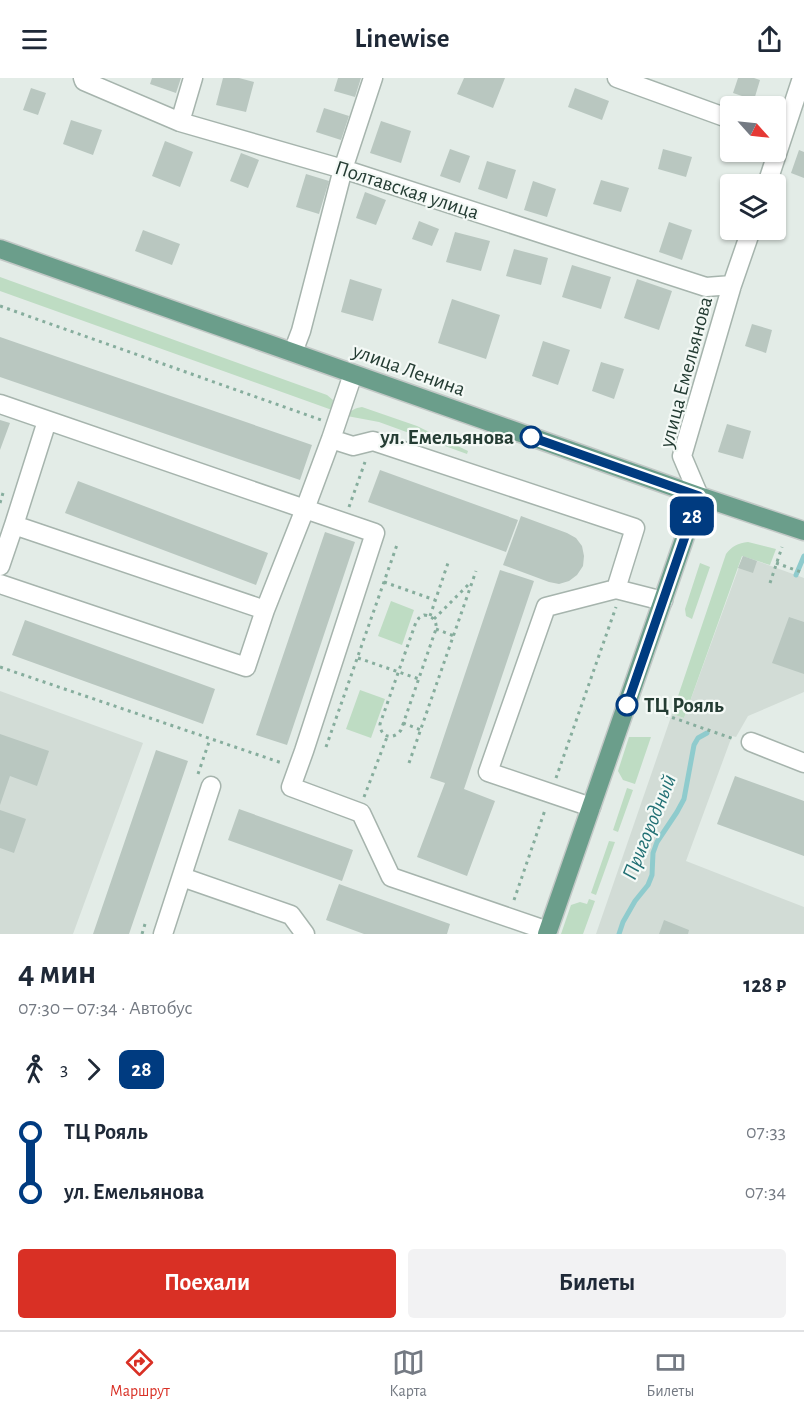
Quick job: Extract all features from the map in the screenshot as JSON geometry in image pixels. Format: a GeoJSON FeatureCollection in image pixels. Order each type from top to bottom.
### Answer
{"type":"FeatureCollection","features":[{"type":"Feature","properties":{"kind":"main road","name":"улица Ленина"},"geometry":{"type":"LineString","coordinates":[[0,249],[699,496],[800,529]]}},
{"type":"Feature","properties":{"kind":"main road"},"geometry":{"type":"LineString","coordinates":[[547,933],[699,496]]}},
{"type":"Feature","properties":{"kind":"street"},"geometry":{"type":"LineString","coordinates":[[180,122],[193,78]]}},
{"type":"Feature","properties":{"kind":"street"},"geometry":{"type":"LineString","coordinates":[[293,352],[301,331],[343,169],[373,78]]}},
{"type":"Feature","properties":{"kind":"street"},"geometry":{"type":"LineString","coordinates":[[617,78],[720,115]]}},
{"type":"Feature","properties":{"kind":"street"},"geometry":{"type":"LineString","coordinates":[[786,118],[802,78]]}},
{"type":"Feature","properties":{"kind":"street","name":"Полтавская улица"},"geometry":{"type":"LineString","coordinates":[[84,79],[180,122],[343,169],[706,287],[732,285]]}},
{"type":"Feature","properties":{"kind":"street","name":"улица Емельянова"},"geometry":{"type":"LineString","coordinates":[[699,496],[682,456],[732,285],[748,240]]}},
{"type":"Feature","properties":{"kind":"street"},"geometry":{"type":"LineString","coordinates":[[0,584],[246,667],[265,610],[305,510],[329,430],[353,374]]}},
{"type":"Feature","properties":{"kind":"street"},"geometry":{"type":"LineString","coordinates":[[0,404],[375,533],[291,787],[361,813],[391,877],[547,933]]}},
{"type":"Feature","properties":{"kind":"street"},"geometry":{"type":"LineString","coordinates":[[0,566],[47,421]]}},
{"type":"Feature","properties":{"kind":"street"},"geometry":{"type":"LineString","coordinates":[[329,430],[353,446],[373,441],[635,528],[616,598]]}},
{"type":"Feature","properties":{"kind":"street"},"geometry":{"type":"LineString","coordinates":[[14,525],[265,610]]}},
{"type":"Feature","properties":{"kind":"street"},"geometry":{"type":"LineString","coordinates":[[591,807],[488,772],[546,608],[616,598],[663,601]]}},
{"type":"Feature","properties":{"kind":"street"},"geometry":{"type":"LineString","coordinates":[[751,742],[804,763]]}},
{"type":"Feature","properties":{"kind":"street"},"geometry":{"type":"LineString","coordinates":[[163,934],[211,786]]}},
{"type":"Feature","properties":{"kind":"street"},"geometry":{"type":"LineString","coordinates":[[182,877],[291,915],[305,934]]}},
{"type":"Feature","properties":{"kind":"street"},"geometry":{"type":"LineString","coordinates":[[284,934],[291,915]]}},
{"type":"Feature","properties":{"kind":"path"},"geometry":{"type":"LineString","coordinates":[[0,306],[329,430]]}},
{"type":"Feature","properties":{"kind":"path"},"geometry":{"type":"LineString","coordinates":[[343,523],[373,441]]}},
{"type":"Feature","properties":{"kind":"path"},"geometry":{"type":"LineString","coordinates":[[326,746],[398,542]]}},
{"type":"Feature","properties":{"kind":"path"},"geometry":{"type":"LineString","coordinates":[[770,583],[782,547]]}},
{"type":"Feature","properties":{"kind":"path"},"geometry":{"type":"LineString","coordinates":[[430,616],[449,560]]}},
{"type":"Feature","properties":{"kind":"path"},"geometry":{"type":"LineString","coordinates":[[776,563],[804,573]]}},
{"type":"Feature","properties":{"kind":"path"},"geometry":{"type":"LineString","coordinates":[[409,763],[476,571]]}},
{"type":"Feature","properties":{"kind":"path"},"geometry":{"type":"LineString","coordinates":[[434,619],[473,580]]}},
{"type":"Feature","properties":{"kind":"path"},"geometry":{"type":"LineString","coordinates":[[384,582],[435,600]]}},
{"type":"Feature","properties":{"kind":"path"},"geometry":{"type":"LineString","coordinates":[[508,918],[616,598]]}},
{"type":"Feature","properties":{"kind":"path"},"geometry":{"type":"LineString","coordinates":[[424,615],[434,619],[437,624],[436,629],[401,730],[393,737],[387,737],[382,734],[380,724],[416,622],[424,615]]}},
{"type":"Feature","properties":{"kind":"path"},"geometry":{"type":"LineString","coordinates":[[436,629],[454,636]]}},
{"type":"Feature","properties":{"kind":"path"},"geometry":{"type":"LineString","coordinates":[[358,658],[418,679]]}},
{"type":"Feature","properties":{"kind":"path"},"geometry":{"type":"LineString","coordinates":[[0,667],[298,768]]}},
{"type":"Feature","properties":{"kind":"path"},"geometry":{"type":"LineString","coordinates":[[665,715],[736,740],[751,742]]}},
{"type":"Feature","properties":{"kind":"path"},"geometry":{"type":"LineString","coordinates":[[403,723],[421,730]]}},
{"type":"Feature","properties":{"kind":"path"},"geometry":{"type":"LineString","coordinates":[[358,813],[387,737]]}},
{"type":"Feature","properties":{"kind":"shaded area"},"geometry":{"type":"Polygon","coordinates":[[[743,556],[804,578],[804,692],[748,716],[736,737],[732,736],[686,861],[804,907],[804,934],[596,934],[672,714],[684,718],[743,556]]]}},
{"type":"Feature","properties":{"kind":"shaded area"},"geometry":{"type":"Polygon","coordinates":[[[0,691],[143,743],[73,934],[0,934],[0,691]]]}},
{"type":"Feature","properties":{"kind":"green space"},"geometry":{"type":"Polygon","coordinates":[[[0,277],[327,395],[333,400],[332,410],[0,291],[0,277]]]}},
{"type":"Feature","properties":{"kind":"green space"},"geometry":{"type":"Polygon","coordinates":[[[362,407],[417,426],[468,451],[467,454],[379,422],[347,416],[353,410],[362,407]]]}},
{"type":"Feature","properties":{"kind":"green space"},"geometry":{"type":"Polygon","coordinates":[[[748,542],[776,549],[770,565],[742,556],[684,718],[672,714],[726,554],[736,545],[748,542]]]}},
{"type":"Feature","properties":{"kind":"green space"},"geometry":{"type":"Polygon","coordinates":[[[700,563],[710,567],[692,619],[686,616],[685,609],[700,563]]]}},
{"type":"Feature","properties":{"kind":"green space"},"geometry":{"type":"Polygon","coordinates":[[[391,601],[414,610],[402,645],[378,636],[391,601]]]}},
{"type":"Feature","properties":{"kind":"green space"},"geometry":{"type":"Polygon","coordinates":[[[360,690],[385,699],[371,738],[346,729],[360,690]]]}},
{"type":"Feature","properties":{"kind":"green space"},"geometry":{"type":"Polygon","coordinates":[[[629,737],[651,737],[635,784],[623,780],[618,771],[629,737]]]}},
{"type":"Feature","properties":{"kind":"green space"},"geometry":{"type":"Polygon","coordinates":[[[627,788],[633,790],[618,832],[613,830],[627,788]]]}},
{"type":"Feature","properties":{"kind":"green space"},"geometry":{"type":"Polygon","coordinates":[[[609,841],[615,842],[596,895],[591,893],[609,841]]]}},
{"type":"Feature","properties":{"kind":"green space"},"geometry":{"type":"Polygon","coordinates":[[[589,899],[595,901],[583,934],[561,934],[571,905],[580,902],[587,904],[589,899]]]}},
{"type":"Feature","properties":{"kind":"building"},"geometry":{"type":"Polygon","coordinates":[[[152,78],[181,78],[176,93],[150,84],[152,78]]]}},
{"type":"Feature","properties":{"kind":"building"},"geometry":{"type":"Polygon","coordinates":[[[223,78],[239,78],[254,82],[246,112],[216,105],[223,78]]]}},
{"type":"Feature","properties":{"kind":"building"},"geometry":{"type":"Polygon","coordinates":[[[338,78],[361,78],[355,97],[334,91],[338,78]]]}},
{"type":"Feature","properties":{"kind":"building"},"geometry":{"type":"Polygon","coordinates":[[[464,78],[505,78],[493,108],[457,94],[464,78]]]}},
{"type":"Feature","properties":{"kind":"building"},"geometry":{"type":"Polygon","coordinates":[[[738,78],[760,80],[755,96],[733,93],[738,78]]]}},
{"type":"Feature","properties":{"kind":"building"},"geometry":{"type":"Polygon","coordinates":[[[31,88],[46,93],[38,115],[23,110],[31,88]]]}},
{"type":"Feature","properties":{"kind":"building"},"geometry":{"type":"Polygon","coordinates":[[[575,88],[609,101],[602,120],[568,107],[575,88]]]}},
{"type":"Feature","properties":{"kind":"building"},"geometry":{"type":"Polygon","coordinates":[[[324,108],[349,116],[341,140],[316,132],[324,108]]]}},
{"type":"Feature","properties":{"kind":"building"},"geometry":{"type":"Polygon","coordinates":[[[71,120],[102,130],[93,155],[63,144],[71,120]]]}},
{"type":"Feature","properties":{"kind":"building"},"geometry":{"type":"Polygon","coordinates":[[[381,121],[411,131],[401,163],[370,153],[381,121]]]}},
{"type":"Feature","properties":{"kind":"building"},"geometry":{"type":"Polygon","coordinates":[[[165,141],[193,152],[180,187],[152,176],[165,141]]]}},
{"type":"Feature","properties":{"kind":"building"},"geometry":{"type":"Polygon","coordinates":[[[450,149],[470,156],[460,183],[440,176],[450,149]]]}},
{"type":"Feature","properties":{"kind":"building"},"geometry":{"type":"Polygon","coordinates":[[[663,149],[692,157],[686,177],[658,169],[663,149]]]}},
{"type":"Feature","properties":{"kind":"building"},"geometry":{"type":"Polygon","coordinates":[[[799,150],[804,152],[804,178],[791,173],[799,150]]]}},
{"type":"Feature","properties":{"kind":"building"},"geometry":{"type":"Polygon","coordinates":[[[241,153],[259,160],[248,188],[230,181],[241,153]]]}},
{"type":"Feature","properties":{"kind":"building"},"geometry":{"type":"Polygon","coordinates":[[[487,161],[516,170],[507,199],[478,189],[487,161]]]}},
{"type":"Feature","properties":{"kind":"building"},"geometry":{"type":"Polygon","coordinates":[[[306,174],[329,181],[319,214],[296,207],[306,174]]]}},
{"type":"Feature","properties":{"kind":"building"},"geometry":{"type":"Polygon","coordinates":[[[601,180],[629,188],[621,212],[593,204],[601,180]]]}},
{"type":"Feature","properties":{"kind":"building"},"geometry":{"type":"Polygon","coordinates":[[[533,181],[556,189],[547,217],[524,210],[533,181]]]}},
{"type":"Feature","properties":{"kind":"building"},"geometry":{"type":"Polygon","coordinates":[[[365,192],[386,200],[376,225],[356,218],[365,192]]]}},
{"type":"Feature","properties":{"kind":"building"},"geometry":{"type":"Polygon","coordinates":[[[419,221],[439,229],[432,246],[412,239],[419,221]]]}},
{"type":"Feature","properties":{"kind":"building"},"geometry":{"type":"Polygon","coordinates":[[[669,222],[692,230],[682,260],[659,252],[669,222]]]}},
{"type":"Feature","properties":{"kind":"building"},"geometry":{"type":"Polygon","coordinates":[[[143,230],[180,244],[172,265],[135,251],[143,230]]]}},
{"type":"Feature","properties":{"kind":"building"},"geometry":{"type":"Polygon","coordinates":[[[455,232],[490,241],[481,271],[446,262],[455,232]]]}},
{"type":"Feature","properties":{"kind":"building"},"geometry":{"type":"Polygon","coordinates":[[[514,249],[548,258],[541,285],[506,276],[514,249]]]}},
{"type":"Feature","properties":{"kind":"building"},"geometry":{"type":"Polygon","coordinates":[[[572,265],[611,277],[601,309],[562,297],[572,265]]]}},
{"type":"Feature","properties":{"kind":"building"},"geometry":{"type":"Polygon","coordinates":[[[350,279],[382,289],[373,321],[341,312],[350,279]]]}},
{"type":"Feature","properties":{"kind":"building"},"geometry":{"type":"Polygon","coordinates":[[[637,279],[672,291],[659,330],[624,318],[637,279]]]}},
{"type":"Feature","properties":{"kind":"building"},"geometry":{"type":"Polygon","coordinates":[[[452,299],[500,315],[486,359],[438,343],[452,299]]]}},
{"type":"Feature","properties":{"kind":"building"},"geometry":{"type":"Polygon","coordinates":[[[752,324],[772,330],[766,353],[745,346],[752,324]]]}},
{"type":"Feature","properties":{"kind":"building"},"geometry":{"type":"Polygon","coordinates":[[[0,337],[312,445],[300,480],[0,377],[0,337]]]}},
{"type":"Feature","properties":{"kind":"building"},"geometry":{"type":"Polygon","coordinates":[[[543,341],[570,350],[558,385],[532,376],[543,341]]]}},
{"type":"Feature","properties":{"kind":"building"},"geometry":{"type":"Polygon","coordinates":[[[601,362],[624,369],[614,399],[592,391],[601,362]]]}},
{"type":"Feature","properties":{"kind":"building"},"geometry":{"type":"Polygon","coordinates":[[[0,420],[10,423],[0,450],[0,420]]]}},
{"type":"Feature","properties":{"kind":"building"},"geometry":{"type":"Polygon","coordinates":[[[727,424],[751,431],[743,459],[718,452],[727,424]]]}},
{"type":"Feature","properties":{"kind":"building"},"geometry":{"type":"Polygon","coordinates":[[[380,470],[518,520],[506,552],[368,502],[380,470]]]}},
{"type":"Feature","properties":{"kind":"building"},"geometry":{"type":"Polygon","coordinates":[[[78,481],[268,553],[256,585],[65,513],[78,481]]]}},
{"type":"Feature","properties":{"kind":"building"},"geometry":{"type":"Polygon","coordinates":[[[521,516],[576,538],[582,546],[584,556],[583,566],[577,575],[559,584],[503,565],[521,516]]]}},
{"type":"Feature","properties":{"kind":"building"},"geometry":{"type":"Polygon","coordinates":[[[325,532],[355,542],[287,745],[256,735],[325,532]]]}},
{"type":"Feature","properties":{"kind":"building"},"geometry":{"type":"Polygon","coordinates":[[[743,556],[757,561],[753,573],[738,568],[743,556]]]}},
{"type":"Feature","properties":{"kind":"building"},"geometry":{"type":"Polygon","coordinates":[[[500,570],[534,581],[464,789],[495,801],[467,876],[417,857],[445,783],[430,778],[500,570]]]}},
{"type":"Feature","properties":{"kind":"building"},"geometry":{"type":"Polygon","coordinates":[[[789,617],[804,622],[804,674],[772,663],[789,617]]]}},
{"type":"Feature","properties":{"kind":"building"},"geometry":{"type":"Polygon","coordinates":[[[25,620],[215,689],[203,724],[12,655],[25,620]]]}},
{"type":"Feature","properties":{"kind":"building"},"geometry":{"type":"Polygon","coordinates":[[[0,734],[49,751],[37,786],[10,776],[0,805],[0,734]]]}},
{"type":"Feature","properties":{"kind":"building"},"geometry":{"type":"Polygon","coordinates":[[[156,750],[188,761],[129,934],[93,934],[156,750]]]}},
{"type":"Feature","properties":{"kind":"building"},"geometry":{"type":"Polygon","coordinates":[[[735,776],[804,801],[804,856],[717,824],[735,776]]]}},
{"type":"Feature","properties":{"kind":"building"},"geometry":{"type":"Polygon","coordinates":[[[239,809],[353,850],[342,881],[228,840],[239,809]]]}},
{"type":"Feature","properties":{"kind":"building"},"geometry":{"type":"Polygon","coordinates":[[[0,810],[26,819],[14,853],[0,848],[0,810]]]}},
{"type":"Feature","properties":{"kind":"building"},"geometry":{"type":"Polygon","coordinates":[[[339,884],[450,924],[447,934],[364,934],[326,920],[339,884]]]}},
{"type":"Feature","properties":{"kind":"building"},"geometry":{"type":"Polygon","coordinates":[[[664,920],[689,930],[688,934],[659,934],[664,920]]]}},
{"type":"Feature","properties":{"kind":"waterway","name":"Пригородный"},"geometry":{"type":"LineString","coordinates":[[796,575],[804,556]]}},
{"type":"Feature","properties":{"kind":"waterway","name":"Пригородный"},"geometry":{"type":"LineString","coordinates":[[619,934],[635,901],[648,885],[652,875],[653,853],[657,842],[684,799],[694,745],[698,738],[707,733]]}},
{"type":"Feature","properties":{"kind":"bus line","name":"28"},"geometry":{"type":"LineString","coordinates":[[531,437],[699,496],[627,705]]}},
{"type":"Feature","properties":{"kind":"place","name":"ул. Емельянова"},"geometry":{"type":"Point","coordinates":[531,437]}},
{"type":"Feature","properties":{"kind":"place","name":"ТЦ Рояль"},"geometry":{"type":"Point","coordinates":[627,705]}}]}
